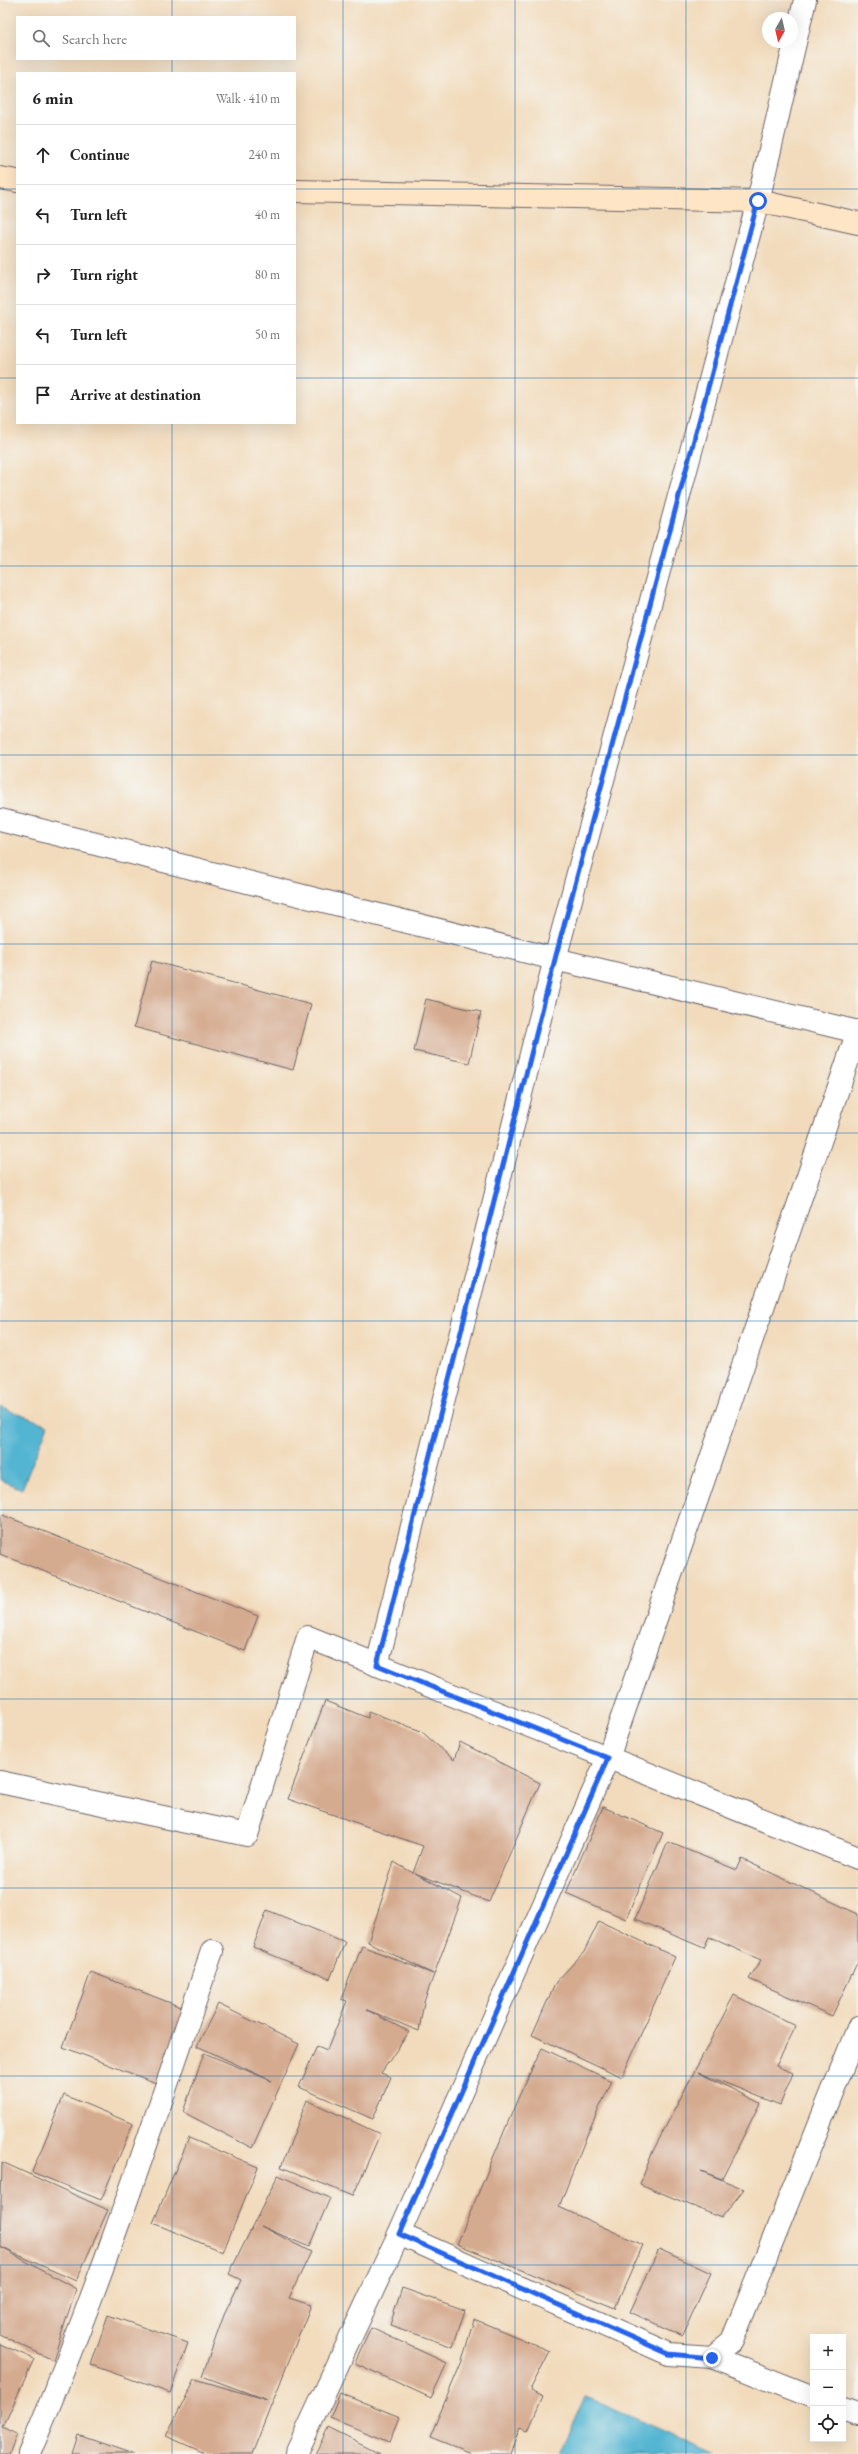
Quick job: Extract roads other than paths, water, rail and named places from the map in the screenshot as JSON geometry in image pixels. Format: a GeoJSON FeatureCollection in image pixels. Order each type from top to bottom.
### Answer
{"type":"FeatureCollection","features":[{"type":"Feature","properties":{"kind":"street"},"geometry":{"type":"LineString","coordinates":[[377,1665],[555,959],[758,201],[805,0]]}},
{"type":"Feature","properties":{"kind":"street"},"geometry":{"type":"LineString","coordinates":[[0,178],[16,181]]}},
{"type":"Feature","properties":{"kind":"street"},"geometry":{"type":"LineString","coordinates":[[296,191],[758,201],[858,223]]}},
{"type":"Feature","properties":{"kind":"street"},"geometry":{"type":"LineString","coordinates":[[0,820],[555,959],[858,1032],[608,1758],[399,2234],[296,2454]]}},
{"type":"Feature","properties":{"kind":"street"},"geometry":{"type":"LineString","coordinates":[[0,1782],[247,1836],[308,1637],[858,1858]]}},
{"type":"Feature","properties":{"kind":"street"},"geometry":{"type":"LineString","coordinates":[[29,2454],[64,2372],[135,2180],[212,1951]]}},
{"type":"Feature","properties":{"kind":"street"},"geometry":{"type":"LineString","coordinates":[[712,2358],[732,2342],[858,2028]]}},
{"type":"Feature","properties":{"kind":"street"},"geometry":{"type":"LineString","coordinates":[[399,2234],[669,2354],[712,2358],[810,2396]]}},
{"type":"Feature","properties":{"kind":"street"},"geometry":{"type":"LineString","coordinates":[[846,2410],[858,2414]]}},
{"type":"Feature","properties":{"kind":"water"},"geometry":{"type":"Polygon","coordinates":[[[0,1407],[48,1425],[22,1489],[0,1480],[0,1407]]]}},
{"type":"Feature","properties":{"kind":"water"},"geometry":{"type":"Polygon","coordinates":[[[586,2397],[715,2454],[560,2454],[586,2397]]]}}]}
